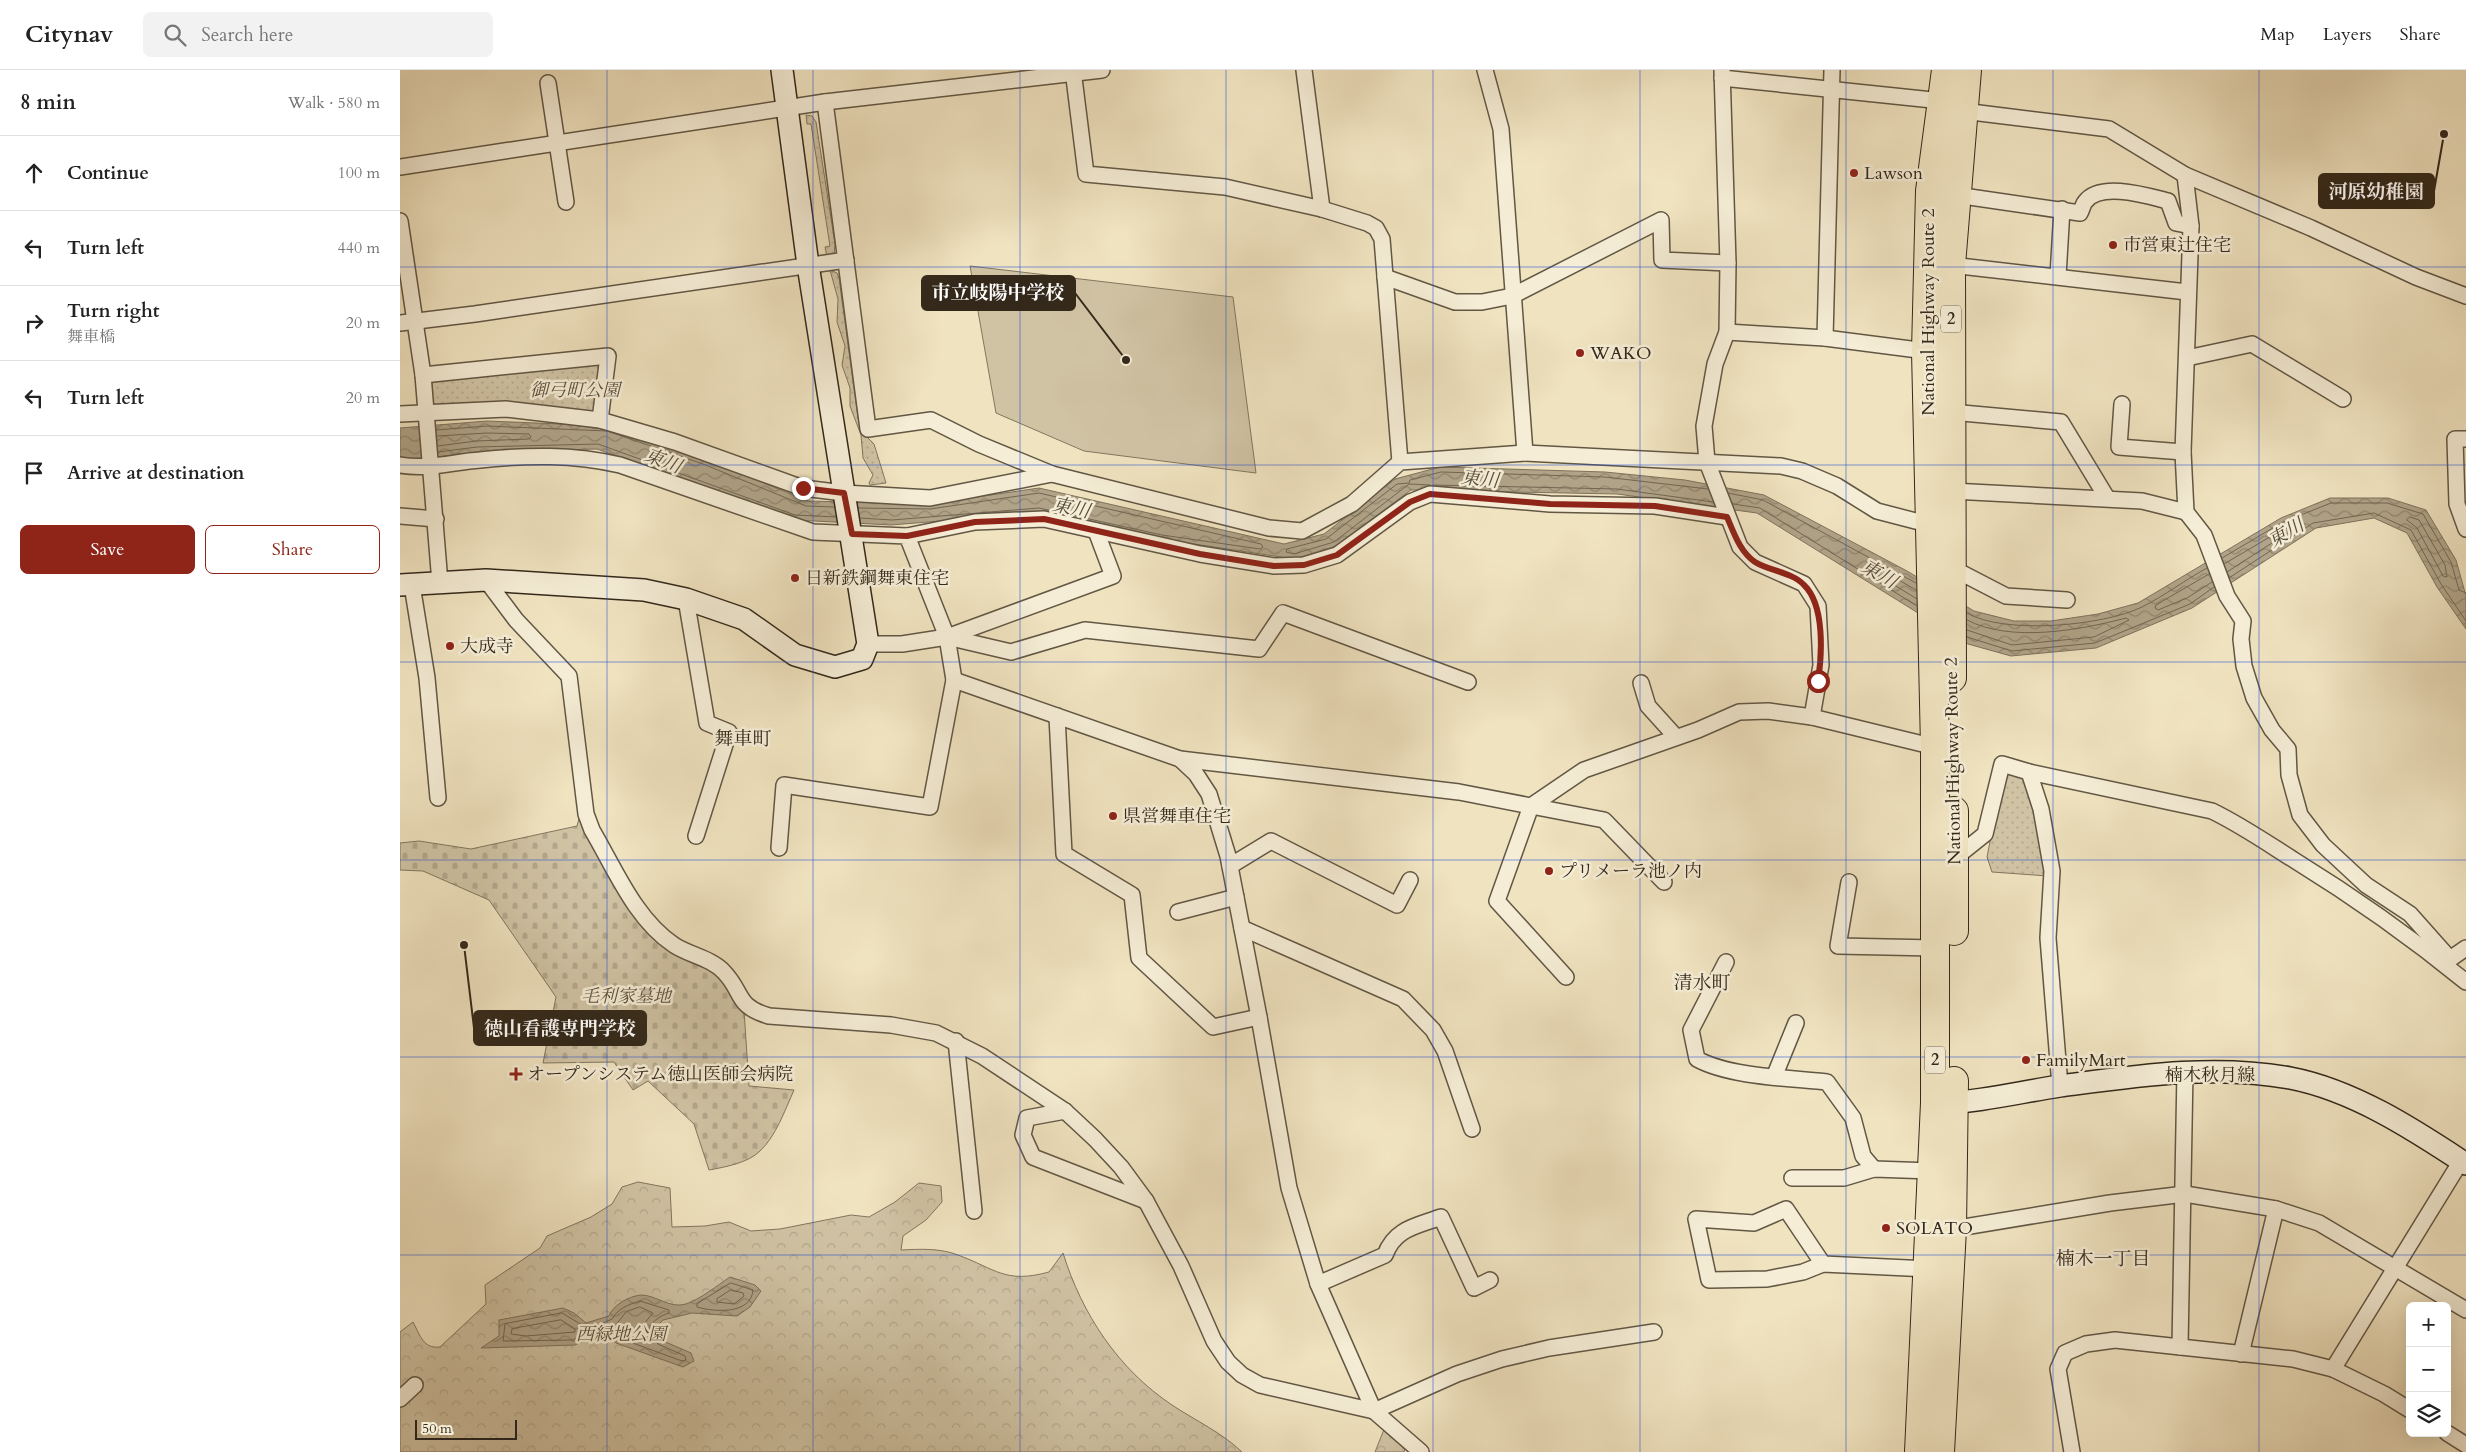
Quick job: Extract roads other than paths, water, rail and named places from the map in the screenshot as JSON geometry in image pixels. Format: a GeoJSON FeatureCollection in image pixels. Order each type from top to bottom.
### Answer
{"type":"FeatureCollection","features":[{"type":"Feature","properties":{"kind":"highway","name":"National Highway Route 2"},"geometry":{"type":"LineString","coordinates":[[1919,1452],[1932,1171],[1945,1103],[1955,858],[1942,669],[1941,565],[1952,492],[1951,264],[1956,195],[1952,106],[1946,70]]}},
{"type":"Feature","properties":{"kind":"highway","name":"National Highway Route 2"},"geometry":{"type":"LineString","coordinates":[[1931,525],[1926,351],[1930,191],[1952,106],[1967,70]]}},
{"type":"Feature","properties":{"kind":"highway","name":"2"},"geometry":{"type":"LineString","coordinates":[[1931,525],[1941,565]]}},
{"type":"Feature","properties":{"kind":"highway","name":"National Highway Route 2"},"geometry":{"type":"LineString","coordinates":[[1940,1452],[1952,1229],[1935,948],[1935,747],[1942,669]]}},
{"type":"Feature","properties":{"kind":"street"},"geometry":{"type":"LineString","coordinates":[[438,798],[427,678],[406,585],[486,580],[644,590],[686,599],[744,619],[795,655],[835,666],[862,659],[868,644],[808,265],[782,70]]}},
{"type":"Feature","properties":{"kind":"street"},"geometry":{"type":"LineString","coordinates":[[400,167],[824,102],[1102,70]]}},
{"type":"Feature","properties":{"kind":"street"},"geometry":{"type":"LineString","coordinates":[[1304,70],[1322,209]]}},
{"type":"Feature","properties":{"kind":"street"},"geometry":{"type":"LineString","coordinates":[[1485,70],[1501,128],[1525,453]]}},
{"type":"Feature","properties":{"kind":"street"},"geometry":{"type":"LineString","coordinates":[[1825,338],[1832,70]]}},
{"type":"Feature","properties":{"kind":"street"},"geometry":{"type":"LineString","coordinates":[[1073,72],[1086,174],[1226,187],[1322,209],[1376,228],[1382,239],[1400,462]]}},
{"type":"Feature","properties":{"kind":"street"},"geometry":{"type":"LineString","coordinates":[[1812,717],[1821,665],[1818,606],[1804,584],[1755,562],[1740,547],[1707,462],[1704,426],[1716,364],[1727,332],[1728,263],[1722,74],[2109,130],[2185,174],[2311,228],[2416,277],[2466,296]]}},
{"type":"Feature","properties":{"kind":"street"},"geometry":{"type":"LineString","coordinates":[[548,83],[566,202]]}},
{"type":"Feature","properties":{"kind":"street"},"geometry":{"type":"LineString","coordinates":[[824,102],[868,428],[931,420],[980,444],[1052,474],[1268,528],[1302,532],[1352,504],[1400,462],[1525,453],[1781,466],[1802,471],[1837,486],[1877,511],[1931,525]]}},
{"type":"Feature","properties":{"kind":"street"},"geometry":{"type":"LineString","coordinates":[[2185,174],[2190,226],[2187,292],[2188,358],[2183,452],[2186,512],[2204,535],[2227,596],[2243,621],[2241,639],[2244,666],[2254,698],[2272,730],[2288,749],[2289,775],[2300,814],[2323,845],[2366,885],[2410,914],[2446,961],[2466,982]]}},
{"type":"Feature","properties":{"kind":"street"},"geometry":{"type":"LineString","coordinates":[[1956,195],[2080,213],[2085,201],[2095,194],[2108,191],[2138,193],[2168,201],[2176,222],[2190,226]]}},
{"type":"Feature","properties":{"kind":"street"},"geometry":{"type":"LineString","coordinates":[[2058,276],[2062,209]]}},
{"type":"Feature","properties":{"kind":"street"},"geometry":{"type":"LineString","coordinates":[[1385,277],[1455,302],[1482,302],[1512,296],[1661,220],[1662,260],[1728,263]]}},
{"type":"Feature","properties":{"kind":"street"},"geometry":{"type":"LineString","coordinates":[[400,221],[423,375],[440,583]]}},
{"type":"Feature","properties":{"kind":"street"},"geometry":{"type":"LineString","coordinates":[[400,323],[475,314],[846,260]]}},
{"type":"Feature","properties":{"kind":"street"},"geometry":{"type":"LineString","coordinates":[[1951,264],[2187,292]]}},
{"type":"Feature","properties":{"kind":"street"},"geometry":{"type":"LineString","coordinates":[[1727,332],[1825,338],[1926,351]]}},
{"type":"Feature","properties":{"kind":"street"},"geometry":{"type":"LineString","coordinates":[[2188,358],[2252,344],[2343,399]]}},
{"type":"Feature","properties":{"kind":"street"},"geometry":{"type":"LineString","coordinates":[[423,375],[608,356],[600,420]]}},
{"type":"Feature","properties":{"kind":"street"},"geometry":{"type":"LineString","coordinates":[[2122,404],[2119,447],[2183,452]]}},
{"type":"Feature","properties":{"kind":"street"},"geometry":{"type":"LineString","coordinates":[[400,414],[506,409],[600,420],[675,442],[803,488],[844,493],[930,498],[1052,474]]}},
{"type":"Feature","properties":{"kind":"street"},"geometry":{"type":"LineString","coordinates":[[1951,412],[2062,422],[2107,498]]}},
{"type":"Feature","properties":{"kind":"street"},"geometry":{"type":"LineString","coordinates":[[2466,440],[2455,439],[2457,504],[2466,529]]}},
{"type":"Feature","properties":{"kind":"street"},"geometry":{"type":"LineString","coordinates":[[400,465],[415,468],[479,460],[564,456],[589,458],[620,465],[813,532],[907,536],[975,522],[1044,519],[1200,554],[1274,566],[1304,565],[1337,555],[1410,502],[1430,494],[1550,504],[1655,506],[1727,517]]}},
{"type":"Feature","properties":{"kind":"street"},"geometry":{"type":"LineString","coordinates":[[1952,492],[2107,498],[2142,501],[2186,512]]}},
{"type":"Feature","properties":{"kind":"street"},"geometry":{"type":"LineString","coordinates":[[400,516],[436,519]]}},
{"type":"Feature","properties":{"kind":"street"},"geometry":{"type":"LineString","coordinates":[[868,644],[902,644],[947,637],[1113,576],[1096,531]]}},
{"type":"Feature","properties":{"kind":"street"},"geometry":{"type":"LineString","coordinates":[[779,848],[784,785],[930,807],[954,680],[947,637],[907,536]]}},
{"type":"Feature","properties":{"kind":"street"},"geometry":{"type":"LineString","coordinates":[[1941,565],[2006,596],[2067,600]]}},
{"type":"Feature","properties":{"kind":"street"},"geometry":{"type":"LineString","coordinates":[[486,580],[516,620],[570,676],[586,814],[592,830],[646,921],[675,945],[713,963],[724,972],[744,1004],[752,1011],[769,1016],[891,1025],[936,1033],[956,1041],[1065,1111],[1121,1167],[1146,1202],[1181,1266],[1214,1341],[1228,1362],[1242,1375],[1260,1384],[1374,1411],[1457,1374],[1502,1359],[1549,1348],[1654,1332]]}},
{"type":"Feature","properties":{"kind":"street"},"geometry":{"type":"LineString","coordinates":[[686,599],[706,723],[729,732],[696,836]]}},
{"type":"Feature","properties":{"kind":"street"},"geometry":{"type":"LineString","coordinates":[[947,637],[1011,652],[1085,630],[1259,649],[1282,613],[1468,682]]}},
{"type":"Feature","properties":{"kind":"street"},"geometry":{"type":"LineString","coordinates":[[954,680],[1180,759],[1459,792],[1604,820],[1664,882]]}},
{"type":"Feature","properties":{"kind":"street"},"geometry":{"type":"LineString","coordinates":[[1641,683],[1648,706],[1676,736]]}},
{"type":"Feature","properties":{"kind":"street"},"geometry":{"type":"LineString","coordinates":[[1566,977],[1497,902],[1531,806],[1584,770],[1739,712],[1768,711],[1812,717],[1935,747]]}},
{"type":"Feature","properties":{"kind":"street"},"geometry":{"type":"LineString","coordinates":[[1056,716],[1064,854],[1132,895],[1140,958],[1213,1027],[1259,1017]]}},
{"type":"Feature","properties":{"kind":"street"},"geometry":{"type":"LineString","coordinates":[[1180,759],[1196,774],[1209,794],[1230,866],[1289,1188],[1318,1284],[1374,1411],[1421,1452]]}},
{"type":"Feature","properties":{"kind":"street"},"geometry":{"type":"LineString","coordinates":[[1955,858],[1985,834],[2002,764],[2028,772],[2212,811],[2234,822],[2318,874],[2446,961]]}},
{"type":"Feature","properties":{"kind":"street"},"geometry":{"type":"LineString","coordinates":[[2028,772],[2041,809],[2052,871],[2048,938],[2060,1086]]}},
{"type":"Feature","properties":{"kind":"street"},"geometry":{"type":"LineString","coordinates":[[1230,866],[1271,842],[1397,905],[1410,880]]}},
{"type":"Feature","properties":{"kind":"street"},"geometry":{"type":"LineString","coordinates":[[1849,882],[1838,946],[1935,948]]}},
{"type":"Feature","properties":{"kind":"street"},"geometry":{"type":"LineString","coordinates":[[1178,912],[1236,897]]}},
{"type":"Feature","properties":{"kind":"street"},"geometry":{"type":"LineString","coordinates":[[1242,928],[1403,999],[1433,1030],[1445,1051],[1472,1129]]}},
{"type":"Feature","properties":{"kind":"street"},"geometry":{"type":"LineString","coordinates":[[2446,961],[2466,948]]}},
{"type":"Feature","properties":{"kind":"street"},"geometry":{"type":"LineString","coordinates":[[1726,962],[1691,1030],[1697,1059],[1710,1066],[1774,1077],[1827,1082],[1853,1118],[1862,1156],[1874,1168]]}},
{"type":"Feature","properties":{"kind":"street"},"geometry":{"type":"LineString","coordinates":[[1774,1077],[1796,1023]]}},
{"type":"Feature","properties":{"kind":"street"},"geometry":{"type":"LineString","coordinates":[[956,1041],[974,1211]]}},
{"type":"Feature","properties":{"kind":"street"},"geometry":{"type":"LineString","coordinates":[[2180,1347],[2185,1194],[2185,1071]]}},
{"type":"Feature","properties":{"kind":"street","name":"楠木秋月線"},"geometry":{"type":"LineString","coordinates":[[1945,1103],[2060,1086],[2185,1071],[2290,1078],[2330,1090],[2381,1112],[2463,1163]]}},
{"type":"Feature","properties":{"kind":"street"},"geometry":{"type":"LineString","coordinates":[[1065,1111],[1027,1118],[1023,1135],[1033,1157],[1146,1202]]}},
{"type":"Feature","properties":{"kind":"street"},"geometry":{"type":"LineString","coordinates":[[2333,1369],[2463,1163]]}},
{"type":"Feature","properties":{"kind":"street"},"geometry":{"type":"LineString","coordinates":[[1792,1178],[1844,1178],[1874,1168],[1932,1171]]}},
{"type":"Feature","properties":{"kind":"street"},"geometry":{"type":"LineString","coordinates":[[1952,1229],[2110,1203],[2185,1194],[2276,1209],[2319,1223],[2356,1243],[2395,1269],[2466,1310]]}},
{"type":"Feature","properties":{"kind":"street"},"geometry":{"type":"LineString","coordinates":[[1823,1264],[1786,1209],[1754,1223],[1696,1219],[1709,1280],[1767,1279],[1803,1272],[1823,1264],[1928,1269]]}},
{"type":"Feature","properties":{"kind":"street"},"geometry":{"type":"LineString","coordinates":[[2241,1354],[2276,1209]]}},
{"type":"Feature","properties":{"kind":"street"},"geometry":{"type":"LineString","coordinates":[[1318,1284],[1386,1255],[1390,1244],[1400,1232],[1441,1217],[1474,1288],[1490,1280]]}},
{"type":"Feature","properties":{"kind":"street"},"geometry":{"type":"LineString","coordinates":[[2072,1452],[2058,1369],[2066,1354],[2086,1344],[2115,1340],[2293,1359],[2333,1369],[2384,1394],[2406,1408]]}},
{"type":"Feature","properties":{"kind":"street"},"geometry":{"type":"LineString","coordinates":[[400,1399],[415,1385]]}},
{"type":"Feature","properties":{"kind":"street"},"geometry":{"type":"LineString","coordinates":[[2451,1436],[2466,1445]]}},
{"type":"Feature","properties":{"kind":"water","name":"東川"},"geometry":{"type":"Polygon","coordinates":[[[487,421],[608,426],[705,459],[808,501],[929,504],[1039,488],[1284,544],[1324,534],[1395,479],[1440,467],[1605,472],[1685,480],[1764,495],[1907,571],[1974,611],[2014,621],[2051,621],[2098,614],[2138,603],[2281,518],[2330,498],[2388,498],[2426,510],[2456,560],[2466,596],[2466,629],[2437,587],[2407,533],[2374,518],[2316,528],[2192,608],[2096,648],[2011,656],[1968,644],[1757,513],[1617,494],[1411,490],[1336,546],[1294,559],[1161,539],[1039,513],[891,525],[795,520],[597,449],[477,452],[412,460],[400,459],[400,428],[487,421]]]}},
{"type":"Feature","properties":{"kind":"water"},"geometry":{"type":"Polygon","coordinates":[[[730,1277],[755,1285],[761,1291],[750,1307],[737,1316],[692,1313],[663,1320],[653,1330],[661,1340],[691,1353],[694,1361],[683,1367],[616,1343],[601,1331],[575,1345],[481,1348],[499,1336],[499,1320],[563,1308],[574,1313],[586,1323],[609,1316],[614,1308],[627,1299],[641,1295],[674,1305],[686,1304],[702,1296],[730,1277]]]}},
{"type":"Feature","properties":{"kind":"place","name":"河原幼稚園"},"geometry":{"type":"Point","coordinates":[2444,134]}},
{"type":"Feature","properties":{"kind":"place","name":"Lawson"},"geometry":{"type":"Point","coordinates":[1854,173]}},
{"type":"Feature","properties":{"kind":"place","name":"市営東辻住宅"},"geometry":{"type":"Point","coordinates":[2113,245]}},
{"type":"Feature","properties":{"kind":"place","name":"WAKO"},"geometry":{"type":"Point","coordinates":[1580,353]}},
{"type":"Feature","properties":{"kind":"place","name":"市立岐陽中学校"},"geometry":{"type":"Point","coordinates":[1126,360]}},
{"type":"Feature","properties":{"kind":"place","name":"日新鉄鋼舞東住宅"},"geometry":{"type":"Point","coordinates":[795,578]}},
{"type":"Feature","properties":{"kind":"place","name":"大成寺"},"geometry":{"type":"Point","coordinates":[450,646]}},
{"type":"Feature","properties":{"kind":"place","name":"県営舞車住宅"},"geometry":{"type":"Point","coordinates":[1113,816]}},
{"type":"Feature","properties":{"kind":"place","name":"プリメーラ池ノ内"},"geometry":{"type":"Point","coordinates":[1549,871]}},
{"type":"Feature","properties":{"kind":"place","name":"徳山看護専門学校"},"geometry":{"type":"Point","coordinates":[464,945]}},
{"type":"Feature","properties":{"kind":"place","name":"FamilyMart"},"geometry":{"type":"Point","coordinates":[2026,1060]}},
{"type":"Feature","properties":{"kind":"place","name":"オープンシステム徳山医師会病院"},"geometry":{"type":"Point","coordinates":[516,1074]}},
{"type":"Feature","properties":{"kind":"place","name":"SOLATO"},"geometry":{"type":"Point","coordinates":[1886,1228]}},
{"type":"Feature","properties":{"kind":"district","name":"舞車町"},"geometry":{"type":"Point","coordinates":[743,739]}},
{"type":"Feature","properties":{"kind":"district","name":"清水町"},"geometry":{"type":"Point","coordinates":[1702,983]}},
{"type":"Feature","properties":{"kind":"district","name":"楠木一丁目"},"geometry":{"type":"Point","coordinates":[2103,1259]}},
{"type":"Feature","properties":{"kind":"park label","name":"御弓町公園"},"geometry":{"type":"Point","coordinates":[575,390]}},
{"type":"Feature","properties":{"kind":"park label","name":"毛利家墓地"},"geometry":{"type":"Point","coordinates":[626,996]}},
{"type":"Feature","properties":{"kind":"park label","name":"西緑地公園"},"geometry":{"type":"Point","coordinates":[621,1334]}}]}
